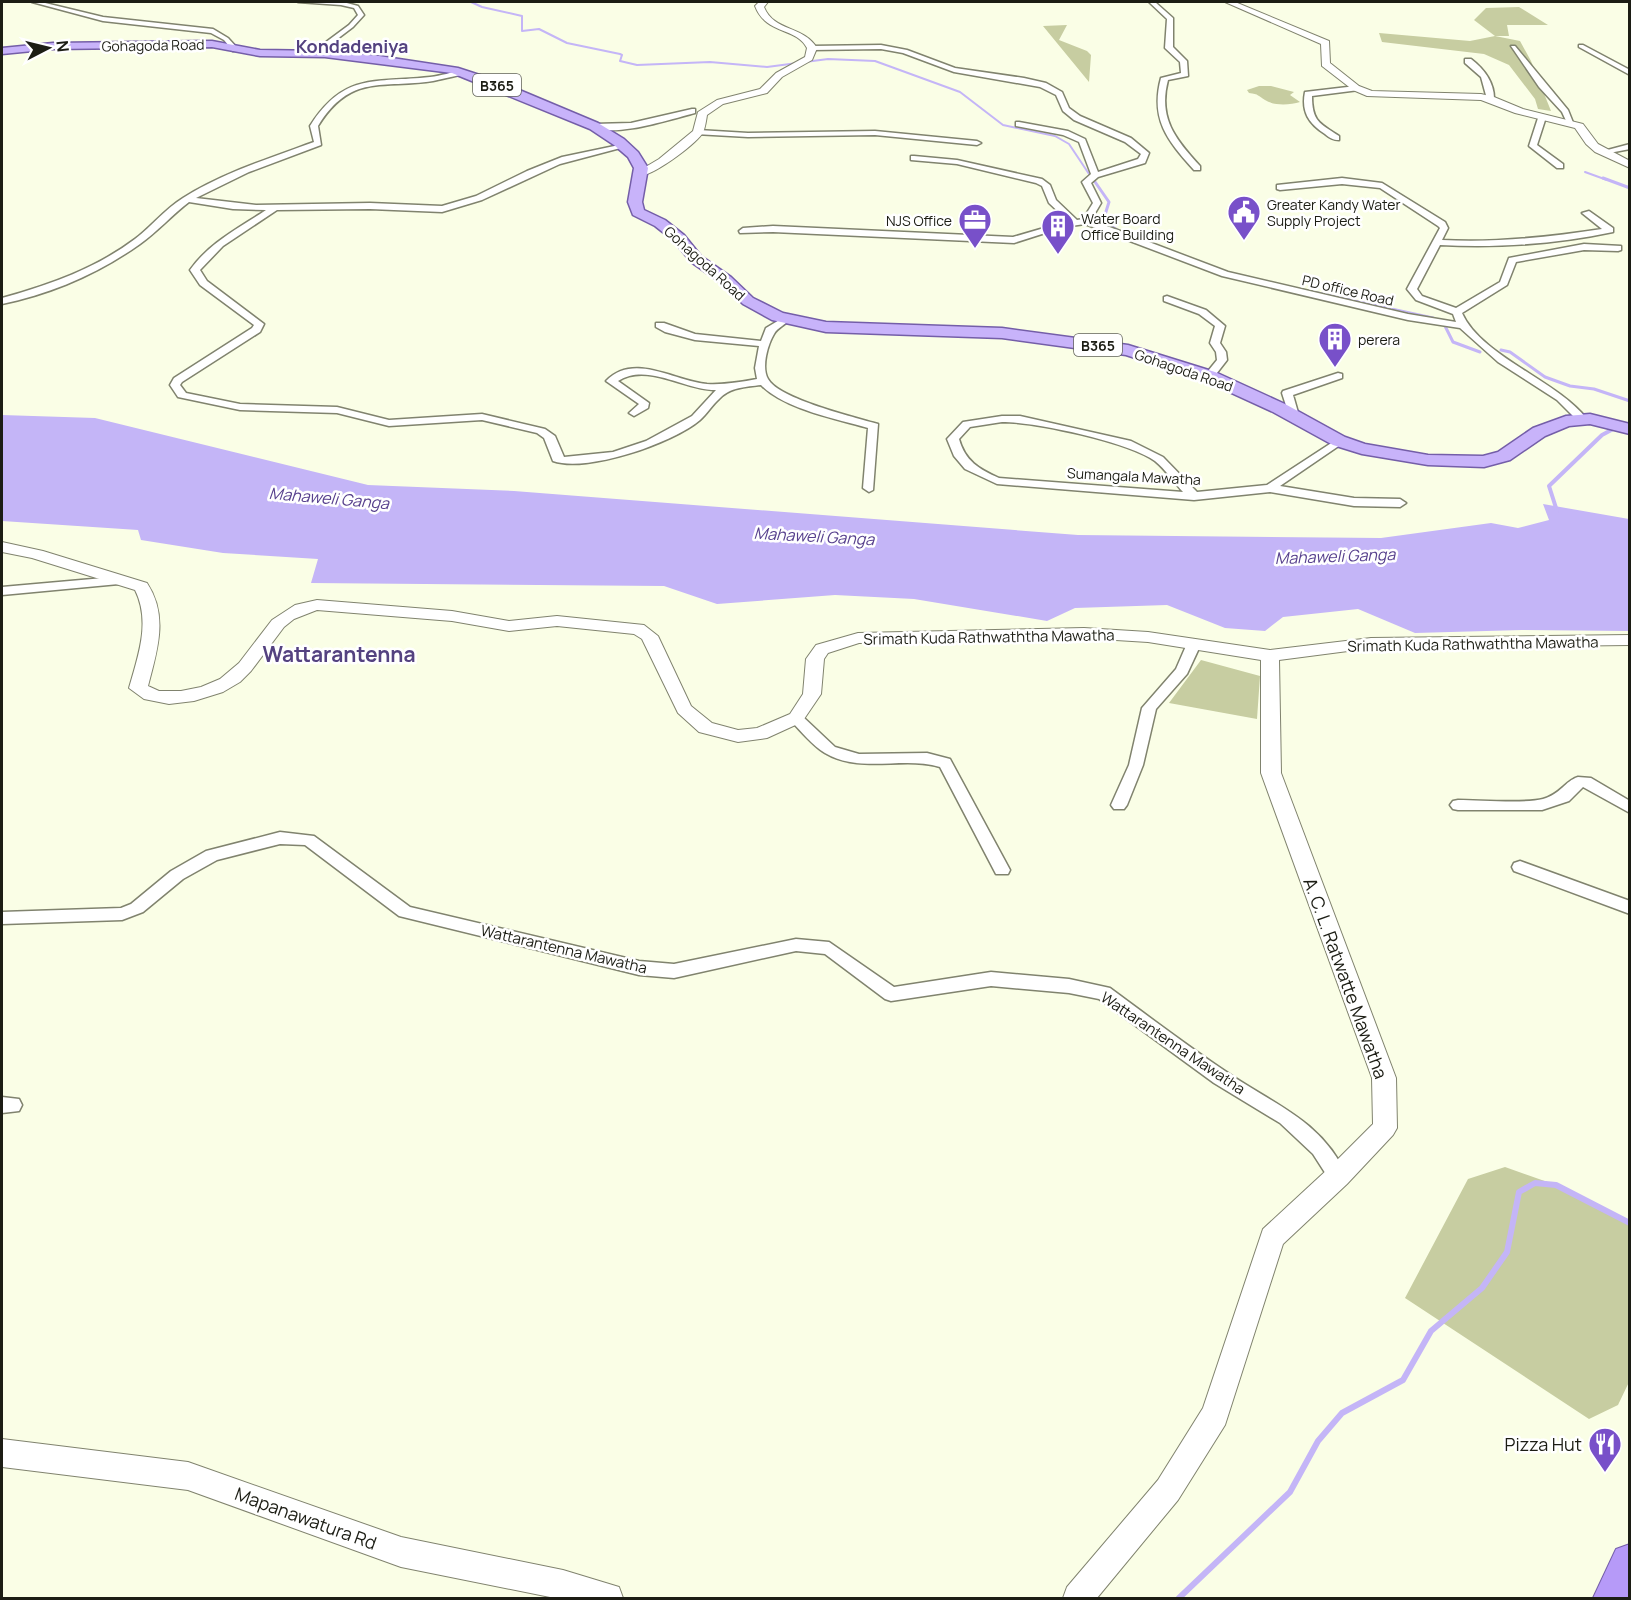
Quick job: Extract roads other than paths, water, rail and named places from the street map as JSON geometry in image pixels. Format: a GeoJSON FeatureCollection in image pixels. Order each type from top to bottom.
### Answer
{"type":"FeatureCollection","features":[{"type":"Feature","properties":{"kind":"highway"},"geometry":{"type":"LineString","coordinates":[[1613,1599],[1629,1563]]}},
{"type":"Feature","properties":{"kind":"main road","name":"Gohagoda Road"},"geometry":{"type":"LineString","coordinates":[[2,51],[53,46],[212,44],[235,50],[325,54],[395,61],[462,72],[594,126],[624,146],[637,159],[641,174],[635,199],[638,212],[660,223],[679,238],[696,259],[726,280],[748,302],[765,312],[786,319],[826,327],[986,332],[1128,350],[1209,376],[1294,416],[1339,441],[1398,456],[1484,462],[1504,456],[1548,428],[1582,418],[1629,429]]}},
{"type":"Feature","properties":{"kind":"street"},"geometry":{"type":"LineString","coordinates":[[35,2],[103,20],[213,31],[226,39],[235,50]]}},
{"type":"Feature","properties":{"kind":"street"},"geometry":{"type":"LineString","coordinates":[[301,2],[341,3],[356,7],[361,15],[351,26],[320,49],[325,54]]}},
{"type":"Feature","properties":{"kind":"street"},"geometry":{"type":"LineString","coordinates":[[764,2],[759,6],[762,16],[774,26],[807,39],[812,48]]}},
{"type":"Feature","properties":{"kind":"street"},"geometry":{"type":"LineString","coordinates":[[1152,2],[1170,18],[1169,48],[1183,61],[1185,74],[1165,78],[1160,93],[1160,108],[1168,133],[1197,168]]}},
{"type":"Feature","properties":{"kind":"street"},"geometry":{"type":"LineString","coordinates":[[1229,2],[1326,43],[1325,64],[1356,88],[1370,94],[1491,99],[1519,111],[1571,123],[1585,130],[1590,141],[1604,152],[1629,165]]}},
{"type":"Feature","properties":{"kind":"street"},"geometry":{"type":"LineString","coordinates":[[1581,46],[1629,73]]}},
{"type":"Feature","properties":{"kind":"street"},"geometry":{"type":"LineString","coordinates":[[743,231],[772,229],[1014,240],[1080,222],[1096,203],[1086,182],[1095,175],[1136,163],[1142,160],[1145,153],[1128,140],[1077,118],[1066,109],[1059,94],[1043,85],[954,70],[905,51],[882,47],[812,48]]}},
{"type":"Feature","properties":{"kind":"street"},"geometry":{"type":"LineString","coordinates":[[1513,47],[1524,55],[1542,86],[1569,114],[1571,123]]}},
{"type":"Feature","properties":{"kind":"street"},"geometry":{"type":"LineString","coordinates":[[641,174],[663,161],[698,132],[702,114],[720,102],[764,91],[770,81],[782,71],[808,58],[812,48]]}},
{"type":"Feature","properties":{"kind":"street"},"geometry":{"type":"LineString","coordinates":[[1468,61],[1482,69],[1491,99]]}},
{"type":"Feature","properties":{"kind":"street"},"geometry":{"type":"LineString","coordinates":[[2,301],[61,284],[89,271],[138,241],[162,218],[187,199],[246,170],[318,143],[314,126],[324,110],[345,92],[371,82],[432,80],[462,72]]}},
{"type":"Feature","properties":{"kind":"street"},"geometry":{"type":"LineString","coordinates":[[1336,138],[1312,122],[1307,115],[1308,94],[1356,88]]}},
{"type":"Feature","properties":{"kind":"street"},"geometry":{"type":"LineString","coordinates":[[594,126],[612,128],[631,126],[692,111]]}},
{"type":"Feature","properties":{"kind":"street"},"geometry":{"type":"LineString","coordinates":[[1542,117],[1533,146],[1560,166]]}},
{"type":"Feature","properties":{"kind":"street"},"geometry":{"type":"LineString","coordinates":[[1019,124],[1065,134],[1082,141],[1095,175]]}},
{"type":"Feature","properties":{"kind":"street"},"geometry":{"type":"LineString","coordinates":[[698,132],[748,135],[875,133],[977,143]]}},
{"type":"Feature","properties":{"kind":"street"},"geometry":{"type":"LineString","coordinates":[[187,199],[206,203],[274,209],[370,206],[440,210],[493,192],[558,161],[624,146]]}},
{"type":"Feature","properties":{"kind":"street"},"geometry":{"type":"LineString","coordinates":[[1604,152],[1629,146]]}},
{"type":"Feature","properties":{"kind":"street"},"geometry":{"type":"LineString","coordinates":[[914,158],[957,162],[1038,181],[1046,186],[1052,201],[1080,222]]}},
{"type":"Feature","properties":{"kind":"street"},"geometry":{"type":"LineString","coordinates":[[1280,187],[1342,181],[1382,186],[1442,224],[1444,228],[1438,242],[1412,289],[1419,298],[1457,312],[1463,326],[1502,360],[1561,398],[1582,418]]}},
{"type":"Feature","properties":{"kind":"street"},"geometry":{"type":"LineString","coordinates":[[274,209],[214,250],[195,270],[203,283],[259,324],[256,330],[178,380],[175,385],[182,395],[240,407],[337,410],[389,423],[482,417],[541,431],[549,436],[557,459],[563,461],[615,455],[650,443],[696,418],[716,395],[728,387]]}},
{"type":"Feature","properties":{"kind":"street"},"geometry":{"type":"LineString","coordinates":[[1438,242],[1470,244],[1562,238],[1610,230],[1586,213]]}},
{"type":"Feature","properties":{"kind":"street","name":"PD office Road"},"geometry":{"type":"LineString","coordinates":[[1080,222],[1225,274],[1408,317],[1463,326]]}},
{"type":"Feature","properties":{"kind":"street"},"geometry":{"type":"LineString","coordinates":[[1457,312],[1504,283],[1512,260],[1584,247],[1618,248]]}},
{"type":"Feature","properties":{"kind":"street"},"geometry":{"type":"LineString","coordinates":[[1167,299],[1199,310],[1212,317],[1220,326],[1215,343],[1221,352],[1222,360],[1209,376]]}},
{"type":"Feature","properties":{"kind":"street"},"geometry":{"type":"LineString","coordinates":[[786,319],[770,330],[765,344],[760,368],[764,381],[788,399],[874,426],[869,488]]}},
{"type":"Feature","properties":{"kind":"street"},"geometry":{"type":"LineString","coordinates":[[660,325],[681,334],[765,344]]}},
{"type":"Feature","properties":{"kind":"street"},"geometry":{"type":"LineString","coordinates":[[634,413],[644,406],[644,403],[611,381],[631,371],[645,371],[702,387],[728,387],[764,381]]}},
{"type":"Feature","properties":{"kind":"street"},"geometry":{"type":"LineString","coordinates":[[1294,416],[1287,393],[1338,376]]}},
{"type":"Feature","properties":{"kind":"street","name":"Sumangala Mawatha"},"geometry":{"type":"LineString","coordinates":[[1194,496],[1160,459],[1138,446],[1020,419],[967,424],[953,439],[957,455],[975,472],[997,481],[1194,496],[1270,488],[1339,441]]}},
{"type":"Feature","properties":{"kind":"street"},"geometry":{"type":"LineString","coordinates":[[1270,488],[1354,502],[1400,503]]}},
{"type":"Feature","properties":{"kind":"street"},"geometry":{"type":"LineString","coordinates":[[2,548],[22,550],[115,581],[141,587],[150,600],[152,636],[138,688],[151,696],[170,698],[191,695],[216,688],[233,679],[284,616],[300,607],[317,605],[452,616],[509,626],[557,621],[638,629],[649,636],[684,709],[706,728],[738,736],[760,734],[796,718],[830,750],[858,759],[927,758],[945,763],[1002,870]]}},
{"type":"Feature","properties":{"kind":"street"},"geometry":{"type":"LineString","coordinates":[[2,591],[115,581]]}},
{"type":"Feature","properties":{"kind":"street","name":"Srimath Kuda Rathwaththa Mawatha"},"geometry":{"type":"LineString","coordinates":[[796,718],[812,694],[815,659],[822,649],[858,638],[1084,633],[1148,637],[1193,646],[1270,656],[1371,643],[1629,640]]}},
{"type":"Feature","properties":{"kind":"street"},"geometry":{"type":"LineString","coordinates":[[1119,805],[1136,765],[1149,708],[1182,671],[1193,646]]}},
{"type":"Feature","properties":{"kind":"street","name":"A. C. L. Ratwatte Mawatha"},"geometry":{"type":"LineString","coordinates":[[1078,1599],[1168,1490],[1215,1415],[1272,1237],[1338,1176],[1385,1128],[1384,1078],[1271,773],[1270,656]]}},
{"type":"Feature","properties":{"kind":"street"},"geometry":{"type":"LineString","coordinates":[[1458,805],[1542,805],[1564,797],[1578,782],[1586,782],[1629,808]]}},
{"type":"Feature","properties":{"kind":"street","name":"Wattarantenna Mawatha"},"geometry":{"type":"LineString","coordinates":[[2,918],[122,914],[137,908],[177,875],[212,855],[280,838],[309,840],[405,912],[639,968],[674,971],[796,945],[829,948],[891,994],[991,980],[1069,986],[1104,993],[1220,1078],[1286,1117],[1320,1148],[1338,1176]]}},
{"type":"Feature","properties":{"kind":"street"},"geometry":{"type":"LineString","coordinates":[[1520,867],[1629,908]]}},
{"type":"Feature","properties":{"kind":"street","name":"Mapanawatura Rd"},"geometry":{"type":"LineString","coordinates":[[2,1453],[188,1476],[401,1552],[563,1585],[608,1599]]}},
{"type":"Feature","properties":{"kind":"water","name":"Mahaweli Ganga"},"geometry":{"type":"Polygon","coordinates":[[[2,415],[95,418],[368,485],[514,491],[1078,535],[1381,538],[1491,523],[1518,528],[1549,520],[1543,504],[1629,519],[1629,631],[1522,630],[1415,633],[1358,609],[1283,617],[1265,631],[1225,628],[1167,605],[1075,608],[1047,621],[914,599],[835,595],[717,604],[664,586],[311,583],[318,559],[223,553],[141,540],[138,530],[2,521],[2,415]]]}},
{"type":"Feature","properties":{"kind":"waterway"},"geometry":{"type":"LineString","coordinates":[[471,2],[482,7],[522,16],[522,31],[539,29],[567,43],[620,54],[622,55],[620,61],[637,65],[710,62],[767,67],[828,59],[875,61],[960,92],[1003,125],[1055,136],[1069,144],[1089,174]]}},
{"type":"Feature","properties":{"kind":"waterway"},"geometry":{"type":"LineString","coordinates":[[1585,172],[1607,180]]}},
{"type":"Feature","properties":{"kind":"waterway"},"geometry":{"type":"LineString","coordinates":[[1603,178],[1630,188]]}},
{"type":"Feature","properties":{"kind":"waterway"},"geometry":{"type":"LineString","coordinates":[[1093,179],[1109,202],[1103,221],[1119,231]]}},
{"type":"Feature","properties":{"kind":"waterway"},"geometry":{"type":"LineString","coordinates":[[1313,292],[1433,318]]}},
{"type":"Feature","properties":{"kind":"waterway"},"geometry":{"type":"LineString","coordinates":[[1445,326],[1453,342],[1480,352]]}},
{"type":"Feature","properties":{"kind":"waterway"},"geometry":{"type":"LineString","coordinates":[[1501,350],[1510,352],[1545,377],[1570,386],[1594,389],[1630,401]]}},
{"type":"Feature","properties":{"kind":"waterway"},"geometry":{"type":"LineString","coordinates":[[1557,511],[1549,486],[1602,435],[1615,428]]}},
{"type":"Feature","properties":{"kind":"waterway"},"geometry":{"type":"LineString","coordinates":[[1179,1598],[1290,1492],[1318,1441],[1342,1413],[1403,1380],[1431,1331],[1482,1288],[1507,1252],[1519,1192],[1535,1183],[1556,1185],[1630,1223]]}},
{"type":"Feature","properties":{"kind":"place","name":"Greater Kandy Water Supply Project"},"geometry":{"type":"Point","coordinates":[1244,241]}},
{"type":"Feature","properties":{"kind":"place","name":"NJS Office"},"geometry":{"type":"Point","coordinates":[975,249]}},
{"type":"Feature","properties":{"kind":"place","name":"Water Board Office Building"},"geometry":{"type":"Point","coordinates":[1058,255]}},
{"type":"Feature","properties":{"kind":"place","name":"perera"},"geometry":{"type":"Point","coordinates":[1335,368]}},
{"type":"Feature","properties":{"kind":"place","name":"Pizza Hut"},"geometry":{"type":"Point","coordinates":[1605,1473]}},
{"type":"Feature","properties":{"kind":"district","name":"Kondadeniya"},"geometry":{"type":"Point","coordinates":[352,46]}},
{"type":"Feature","properties":{"kind":"district","name":"Wattarantenna"},"geometry":{"type":"Point","coordinates":[339,654]}}]}
